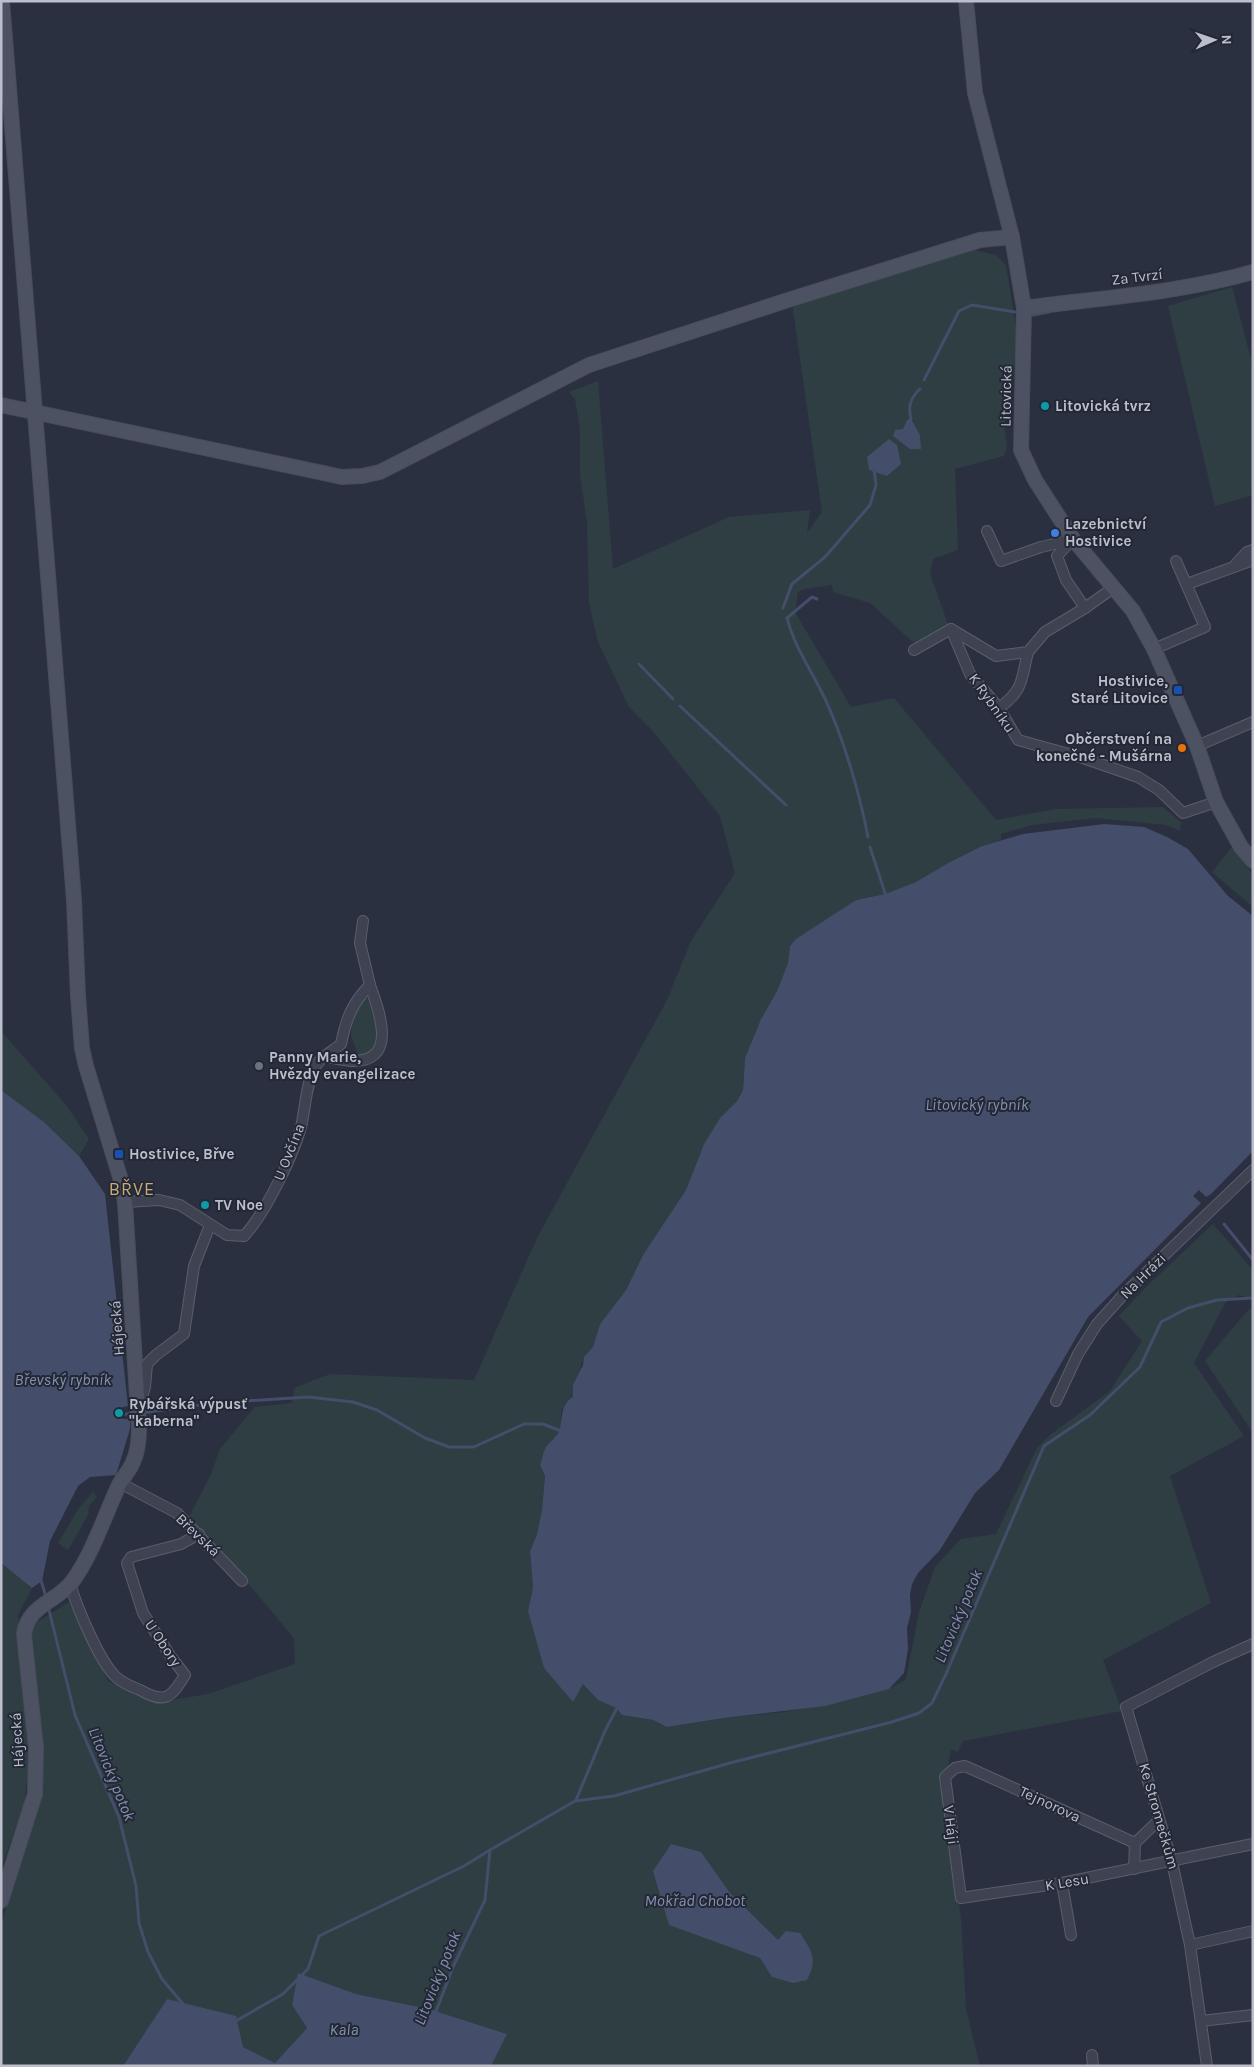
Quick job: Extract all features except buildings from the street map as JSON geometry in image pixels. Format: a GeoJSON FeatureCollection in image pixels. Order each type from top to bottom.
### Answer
{"type":"FeatureCollection","features":[{"type":"Feature","properties":{"kind":"street","name":"Hájecká"},"geometry":{"type":"LineString","coordinates":[[1,1902],[35,1794],[36,1748],[24,1634],[26,1624],[30,1616],[70,1584],[90,1552],[120,1483],[133,1463],[137,1451],[138,1409],[125,1202],[120,1177],[82,1048],[74,900],[33,412],[2,1]]}},
{"type":"Feature","properties":{"kind":"street","name":"Litovická"},"geometry":{"type":"LineString","coordinates":[[966,1],[974,93],[1012,237],[1024,308],[1021,450],[1035,480],[1073,539],[1133,611],[1154,650],[1197,746],[1216,802],[1241,847],[1253,862]]}},
{"type":"Feature","properties":{"kind":"street"},"geometry":{"type":"LineString","coordinates":[[1,405],[342,476],[362,476],[380,472],[589,365],[980,240],[1012,237]]}},
{"type":"Feature","properties":{"kind":"street","name":"Za Tvrzí"},"geometry":{"type":"LineString","coordinates":[[1024,308],[1172,289],[1227,279],[1253,272]]}},
{"type":"Feature","properties":{"kind":"street"},"geometry":{"type":"LineString","coordinates":[[987,531],[1001,561],[1041,547],[1073,539]]}},
{"type":"Feature","properties":{"kind":"street"},"geometry":{"type":"LineString","coordinates":[[1073,539],[1058,556],[1066,580],[1085,608]]}},
{"type":"Feature","properties":{"kind":"street"},"geometry":{"type":"LineString","coordinates":[[1234,566],[1247,552],[1253,550]]}},
{"type":"Feature","properties":{"kind":"street"},"geometry":{"type":"LineString","coordinates":[[1154,650],[1205,627],[1176,560]]}},
{"type":"Feature","properties":{"kind":"street"},"geometry":{"type":"LineString","coordinates":[[1187,584],[1253,560]]}},
{"type":"Feature","properties":{"kind":"street"},"geometry":{"type":"LineString","coordinates":[[999,708],[1013,699],[1020,688],[1028,652],[1045,632],[1085,608],[1113,588]]}},
{"type":"Feature","properties":{"kind":"street"},"geometry":{"type":"LineString","coordinates":[[914,650],[951,629],[996,656],[1028,652]]}},
{"type":"Feature","properties":{"kind":"street","name":"K Rybníku"},"geometry":{"type":"LineString","coordinates":[[951,629],[970,674],[999,708],[1018,740],[1074,755],[1138,777],[1159,790],[1183,813],[1216,802]]}},
{"type":"Feature","properties":{"kind":"street"},"geometry":{"type":"LineString","coordinates":[[1197,746],[1253,722]]}},
{"type":"Feature","properties":{"kind":"street"},"geometry":{"type":"LineString","coordinates":[[325,1057],[354,1061],[368,1058],[377,1053],[382,1044],[383,1034],[360,943],[363,921]]}},
{"type":"Feature","properties":{"kind":"street","name":"U Ovčína"},"geometry":{"type":"LineString","coordinates":[[125,1202],[159,1200],[180,1205],[227,1235],[244,1236],[255,1224],[280,1179],[301,1128],[308,1089],[316,1064],[341,1044],[346,1022],[357,998],[370,984]]}},
{"type":"Feature","properties":{"kind":"street","name":"Na Hrázi"},"geometry":{"type":"LineString","coordinates":[[1056,1401],[1078,1354],[1097,1324],[1123,1295],[1253,1170]]}},
{"type":"Feature","properties":{"kind":"street"},"geometry":{"type":"LineString","coordinates":[[138,1409],[145,1387],[147,1364],[184,1334],[194,1266],[210,1225]]}},
{"type":"Feature","properties":{"kind":"street","name":"Břevská"},"geometry":{"type":"LineString","coordinates":[[120,1483],[177,1513],[242,1581]]}},
{"type":"Feature","properties":{"kind":"street","name":"U Obory"},"geometry":{"type":"LineString","coordinates":[[70,1584],[76,1607],[103,1657],[117,1678],[155,1698],[165,1697],[175,1692],[185,1675],[143,1613],[127,1563],[131,1557],[181,1544],[198,1534]]}},
{"type":"Feature","properties":{"kind":"street","name":"Ke Stromečkům"},"geometry":{"type":"LineString","coordinates":[[1207,2066],[1190,1945],[1172,1862],[1126,1707],[1213,1662],[1253,1644]]}},
{"type":"Feature","properties":{"kind":"street","name":"Tejnorova"},"geometry":{"type":"LineString","coordinates":[[965,1766],[1135,1843]]}},
{"type":"Feature","properties":{"kind":"street","name":"V Háji"},"geometry":{"type":"LineString","coordinates":[[961,1898],[945,1777],[955,1768],[965,1766]]}},
{"type":"Feature","properties":{"kind":"street"},"geometry":{"type":"LineString","coordinates":[[1134,1869],[1135,1843],[1159,1820]]}},
{"type":"Feature","properties":{"kind":"street","name":"K Lesu"},"geometry":{"type":"LineString","coordinates":[[961,1898],[1062,1884],[1253,1844]]}},
{"type":"Feature","properties":{"kind":"street"},"geometry":{"type":"LineString","coordinates":[[1062,1884],[1072,1934]]}},
{"type":"Feature","properties":{"kind":"street"},"geometry":{"type":"LineString","coordinates":[[1190,1945],[1253,1931]]}},
{"type":"Feature","properties":{"kind":"street"},"geometry":{"type":"LineString","coordinates":[[1200,2021],[1253,2014]]}},
{"type":"Feature","properties":{"kind":"street"},"geometry":{"type":"LineString","coordinates":[[1092,2055],[1093,2066]]}},
{"type":"Feature","properties":{"kind":"shaded area"},"geometry":{"type":"Polygon","coordinates":[[[970,249],[996,255],[1006,265],[1017,334],[1011,409],[1004,423],[1007,448],[1004,456],[955,469],[958,550],[933,559],[930,574],[948,624],[914,643],[870,603],[833,592],[832,585],[804,589],[798,592],[795,612],[851,707],[894,698],[996,820],[1056,809],[1163,807],[1181,822],[1180,831],[1166,825],[1096,818],[1032,825],[1001,834],[1001,840],[982,846],[916,882],[885,894],[856,900],[790,946],[788,963],[777,991],[761,1019],[745,1058],[743,1090],[737,1101],[720,1118],[703,1147],[686,1190],[642,1257],[626,1290],[600,1324],[593,1348],[582,1362],[573,1397],[565,1403],[561,1413],[562,1422],[556,1437],[546,1447],[540,1465],[545,1476],[542,1510],[537,1534],[530,1551],[533,1588],[528,1611],[572,1702],[583,1684],[598,1700],[616,1708],[622,1715],[653,1720],[667,1727],[724,1718],[785,1712],[889,1689],[906,1679],[919,1612],[935,1567],[961,1539],[996,1534],[1037,1448],[1050,1435],[1110,1391],[1142,1341],[1119,1316],[1147,1286],[1213,1224],[1253,1270],[1253,1299],[1239,1295],[1225,1303],[1194,1363],[1244,1436],[1170,1476],[1211,1603],[1103,1660],[1122,1711],[963,1741],[958,1752],[951,1749],[947,1772],[951,1837],[961,1919],[966,2009],[980,2066],[491,2066],[507,2034],[429,2009],[356,1994],[299,1973],[292,2005],[307,2028],[275,2063],[243,2047],[167,1999],[123,2066],[1,2066],[1,1925],[40,1796],[29,1636],[34,1624],[69,1602],[108,1681],[154,1703],[208,1694],[295,1664],[293,1637],[248,1583],[188,1519],[211,1474],[220,1449],[255,1407],[292,1403],[294,1388],[330,1374],[474,1380],[537,1238],[667,1000],[691,941],[735,873],[720,816],[652,730],[629,707],[598,642],[589,603],[587,522],[580,475],[580,429],[575,399],[569,392],[598,381],[613,569],[729,517],[810,510],[807,533],[822,512],[792,303],[970,249]]]}},
{"type":"Feature","properties":{"kind":"shaded area"},"geometry":{"type":"Polygon","coordinates":[[[1232,287],[1253,367],[1253,495],[1215,506],[1168,306],[1232,287]]]}},
{"type":"Feature","properties":{"kind":"shaded area"},"geometry":{"type":"Polygon","coordinates":[[[1232,847],[1253,875],[1253,907],[1212,872],[1232,847]]]}},
{"type":"Feature","properties":{"kind":"shaded area"},"geometry":{"type":"Polygon","coordinates":[[[369,998],[376,1015],[379,1043],[377,1048],[368,1055],[352,1059],[354,1055],[358,1054],[351,1036],[352,1019],[362,999],[369,998]]]}},
{"type":"Feature","properties":{"kind":"shaded area"},"geometry":{"type":"Polygon","coordinates":[[[1,1031],[66,1105],[89,1139],[79,1156],[44,1122],[1,1090],[1,1031]]]}},
{"type":"Feature","properties":{"kind":"shaded area"},"geometry":{"type":"Polygon","coordinates":[[[1250,1308],[1253,1309],[1253,1433],[1205,1361],[1250,1308]]]}},
{"type":"Feature","properties":{"kind":"shaded area"},"geometry":{"type":"Polygon","coordinates":[[[93,1492],[97,1497],[89,1506],[88,1515],[68,1550],[58,1543],[79,1508],[93,1492]]]}},
{"type":"Feature","properties":{"kind":"shaded area"},"geometry":{"type":"Polygon","coordinates":[[[1,1563],[32,1588],[18,1615],[31,1750],[24,1805],[1,1869],[1,1563]]]}},
{"type":"Feature","properties":{"kind":"water"},"geometry":{"type":"Polygon","coordinates":[[[911,419],[920,435],[921,449],[910,449],[893,436],[895,430],[903,429],[907,420],[911,419]]]}},
{"type":"Feature","properties":{"kind":"water"},"geometry":{"type":"Polygon","coordinates":[[[889,439],[897,445],[901,464],[887,476],[869,470],[867,457],[889,439]]]}},
{"type":"Feature","properties":{"kind":"water","name":"Litovický rybník"},"geometry":{"type":"Polygon","coordinates":[[[1104,824],[1144,827],[1188,849],[1228,896],[1253,916],[1253,1151],[1211,1194],[1206,1197],[1199,1190],[1193,1196],[1201,1203],[1088,1317],[999,1470],[975,1493],[940,1550],[918,1573],[912,1584],[910,1595],[911,1612],[907,1628],[908,1649],[904,1673],[889,1689],[825,1706],[667,1727],[653,1720],[622,1715],[616,1708],[598,1700],[583,1684],[573,1702],[544,1668],[528,1611],[533,1588],[530,1551],[537,1534],[542,1510],[545,1476],[540,1465],[544,1451],[559,1431],[564,1408],[573,1397],[573,1385],[583,1365],[584,1357],[593,1347],[600,1324],[626,1290],[643,1255],[686,1190],[704,1144],[720,1118],[737,1101],[743,1090],[745,1058],[761,1019],[777,991],[788,963],[790,946],[796,939],[856,900],[885,894],[916,882],[982,846],[1023,834],[1104,824]]]}},
{"type":"Feature","properties":{"kind":"water","name":"Břevský rybník"},"geometry":{"type":"Polygon","coordinates":[[[1,1090],[44,1122],[79,1156],[105,1194],[128,1406],[119,1408],[122,1419],[130,1419],[130,1429],[116,1475],[90,1477],[78,1486],[50,1541],[42,1581],[32,1588],[1,1563],[1,1090]]]}},
{"type":"Feature","properties":{"kind":"water","name":"Mokřad Chobot"},"geometry":{"type":"Polygon","coordinates":[[[671,1844],[701,1852],[730,1893],[778,1940],[786,1931],[800,1933],[808,1945],[813,1961],[807,1980],[793,1983],[772,1977],[760,1958],[669,1925],[653,1871],[671,1844]]]}},
{"type":"Feature","properties":{"kind":"water","name":"Kala"},"geometry":{"type":"Polygon","coordinates":[[[298,1973],[356,1994],[429,2009],[507,2034],[491,2066],[123,2066],[167,1999],[236,2016],[243,2047],[275,2063],[307,2028],[292,2005],[298,1973]]]}},
{"type":"Feature","properties":{"kind":"waterway"},"geometry":{"type":"LineString","coordinates":[[924,380],[959,311],[972,305],[1015,312]]}},
{"type":"Feature","properties":{"kind":"waterway"},"geometry":{"type":"LineString","coordinates":[[1033,315],[1049,312]]}},
{"type":"Feature","properties":{"kind":"waterway"},"geometry":{"type":"LineString","coordinates":[[908,422],[911,419],[911,403],[920,389]]}},
{"type":"Feature","properties":{"kind":"waterway"},"geometry":{"type":"LineString","coordinates":[[783,608],[792,584],[825,557],[870,505],[876,485],[874,469]]}},
{"type":"Feature","properties":{"kind":"waterway"},"geometry":{"type":"LineString","coordinates":[[787,618],[812,597],[817,599]]}},
{"type":"Feature","properties":{"kind":"waterway"},"geometry":{"type":"LineString","coordinates":[[787,618],[799,650],[821,690],[839,733],[856,786],[868,837]]}},
{"type":"Feature","properties":{"kind":"waterway"},"geometry":{"type":"LineString","coordinates":[[639,664],[673,699]]}},
{"type":"Feature","properties":{"kind":"waterway"},"geometry":{"type":"LineString","coordinates":[[680,706],[786,805]]}},
{"type":"Feature","properties":{"kind":"waterway"},"geometry":{"type":"LineString","coordinates":[[870,847],[886,896]]}},
{"type":"Feature","properties":{"kind":"waterway","name":"Litovický potok"},"geometry":{"type":"LineString","coordinates":[[1224,1224],[1253,1260]]}},
{"type":"Feature","properties":{"kind":"waterway","name":"Litovický potok"},"geometry":{"type":"LineString","coordinates":[[435,2014],[453,1967],[485,1900],[490,1850],[575,1801],[614,1796],[730,1763],[892,1722],[919,1713],[932,1703],[1044,1446],[1090,1415],[1140,1367],[1161,1322],[1188,1308],[1217,1300],[1253,1298]]}},
{"type":"Feature","properties":{"kind":"waterway"},"geometry":{"type":"LineString","coordinates":[[141,1413],[214,1403],[308,1397],[353,1402],[377,1410],[425,1438],[449,1447],[474,1447],[524,1424],[543,1424],[561,1431]]}},
{"type":"Feature","properties":{"kind":"waterway"},"geometry":{"type":"LineString","coordinates":[[118,1415],[135,1413]]}},
{"type":"Feature","properties":{"kind":"waterway","name":"Litovický potok"},"geometry":{"type":"LineString","coordinates":[[40,1577],[46,1597]]}},
{"type":"Feature","properties":{"kind":"waterway","name":"Litovický potok"},"geometry":{"type":"LineString","coordinates":[[48,1606],[75,1715],[119,1817],[136,1886],[139,1923],[148,1952],[162,1979],[184,2005]]}},
{"type":"Feature","properties":{"kind":"waterway","name":"Litovický potok"},"geometry":{"type":"LineString","coordinates":[[576,1800],[605,1731],[618,1706]]}},
{"type":"Feature","properties":{"kind":"waterway"},"geometry":{"type":"LineString","coordinates":[[234,2022],[283,1994],[308,1969],[319,1936],[464,1866],[490,1850]]}},
{"type":"Feature","properties":{"kind":"place","name":"Litovická tvrz"},"geometry":{"type":"Point","coordinates":[1045,406]}},
{"type":"Feature","properties":{"kind":"place","name":"Lazebnictví Hostivice"},"geometry":{"type":"Point","coordinates":[1055,533]}},
{"type":"Feature","properties":{"kind":"place","name":"Hostivice, Staré Litovice"},"geometry":{"type":"Point","coordinates":[1178,690]}},
{"type":"Feature","properties":{"kind":"place","name":"Občerstvení na konečné - Mušárna"},"geometry":{"type":"Point","coordinates":[1182,748]}},
{"type":"Feature","properties":{"kind":"place","name":"Panny Marie, Hvězdy evangelizace"},"geometry":{"type":"Point","coordinates":[259,1066]}},
{"type":"Feature","properties":{"kind":"place","name":"Hostivice, Břve"},"geometry":{"type":"Point","coordinates":[119,1154]}},
{"type":"Feature","properties":{"kind":"place","name":"TV Noe"},"geometry":{"type":"Point","coordinates":[205,1205]}},
{"type":"Feature","properties":{"kind":"place","name":"Rybářská výpusť \"kaberna\""},"geometry":{"type":"Point","coordinates":[119,1413]}},
{"type":"Feature","properties":{"kind":"district","name":"BŘVE"},"geometry":{"type":"Point","coordinates":[132,1189]}}]}
